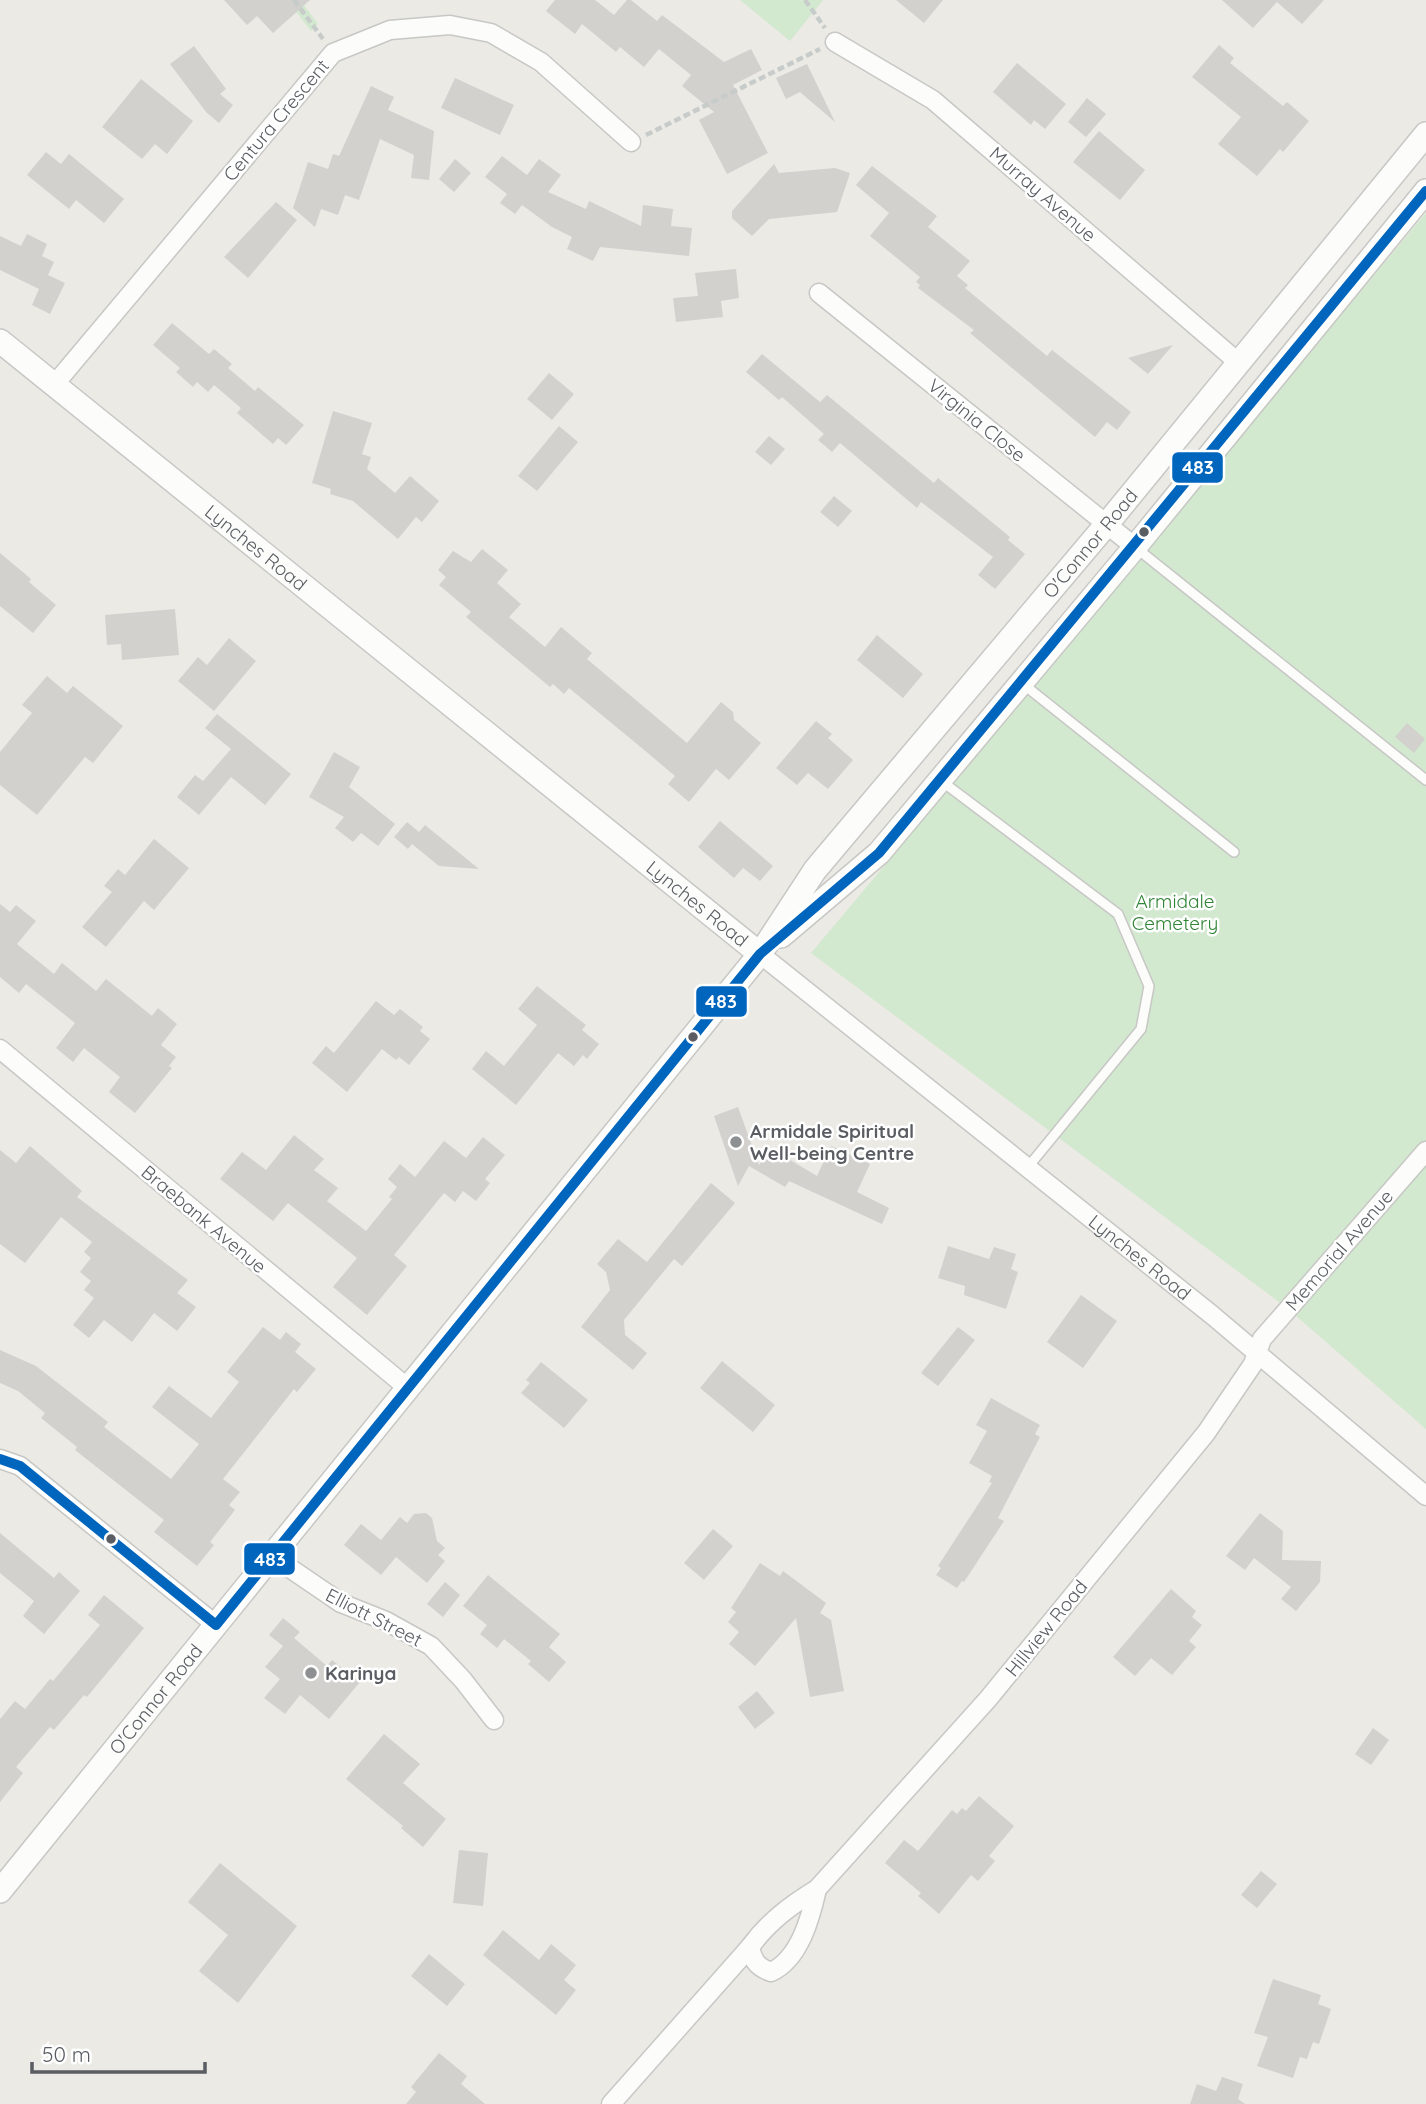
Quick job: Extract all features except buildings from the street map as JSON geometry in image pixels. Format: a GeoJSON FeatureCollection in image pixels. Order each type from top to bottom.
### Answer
{"type":"FeatureCollection","features":[{"type":"Feature","properties":{"kind":"street","name":"Centura Crescent"},"geometry":{"type":"LineString","coordinates":[[54,385],[333,53],[390,30],[450,25],[491,33],[541,62],[631,142]]}},
{"type":"Feature","properties":{"kind":"street","name":"Murray Avenue"},"geometry":{"type":"LineString","coordinates":[[826,46],[933,100],[1240,363]]}},
{"type":"Feature","properties":{"kind":"street","name":"O'Connor Road"},"geometry":{"type":"LineString","coordinates":[[0,1891],[760,954],[815,870],[1106,525],[1426,134]]}},
{"type":"Feature","properties":{"kind":"street","name":"O'Connor Road"},"geometry":{"type":"LineString","coordinates":[[760,954],[879,853],[1135,548],[1426,191]]}},
{"type":"Feature","properties":{"kind":"street","name":"Virginia Close"},"geometry":{"type":"LineString","coordinates":[[819,293],[1135,548]]}},
{"type":"Feature","properties":{"kind":"street","name":"Lynches Road"},"geometry":{"type":"LineString","coordinates":[[0,341],[1257,1352],[1426,1496]]}},
{"type":"Feature","properties":{"kind":"street","name":"Braebank Avenue"},"geometry":{"type":"LineString","coordinates":[[0,1049],[409,1389]]}},
{"type":"Feature","properties":{"kind":"street","name":"Memorial Avenue"},"geometry":{"type":"LineString","coordinates":[[1257,1352],[1262,1339],[1426,1151]]}},
{"type":"Feature","properties":{"kind":"street","name":"Hillview Road"},"geometry":{"type":"LineString","coordinates":[[611,2104],[760,1933],[786,1908],[817,1889],[988,1699],[1206,1433],[1253,1364],[1257,1352]]}},
{"type":"Feature","properties":{"kind":"street"},"geometry":{"type":"LineString","coordinates":[[0,1459],[20,1466],[216,1625]]}},
{"type":"Feature","properties":{"kind":"street","name":"Elliott Street"},"geometry":{"type":"LineString","coordinates":[[272,1556],[341,1604],[386,1621],[431,1646],[463,1680],[494,1720]]}},
{"type":"Feature","properties":{"kind":"street","name":"Hillview Road"},"geometry":{"type":"LineString","coordinates":[[750,1947],[753,1961],[761,1968],[771,1972],[780,1968],[811,1917],[817,1889]]}},
{"type":"Feature","properties":{"kind":"lane"},"geometry":{"type":"LineString","coordinates":[[1135,548],[1426,780]]}},
{"type":"Feature","properties":{"kind":"lane"},"geometry":{"type":"LineString","coordinates":[[1022,682],[1234,852]]}},
{"type":"Feature","properties":{"kind":"lane"},"geometry":{"type":"LineString","coordinates":[[940,780],[1118,914],[1149,986],[1141,1028],[1028,1167]]}},
{"type":"Feature","properties":{"kind":"path"},"geometry":{"type":"LineString","coordinates":[[294,0],[324,40]]}},
{"type":"Feature","properties":{"kind":"path"},"geometry":{"type":"LineString","coordinates":[[805,0],[821,23]]}},
{"type":"Feature","properties":{"kind":"path"},"geometry":{"type":"LineString","coordinates":[[662,127],[826,46]]}},
{"type":"Feature","properties":{"kind":"green space"},"geometry":{"type":"Polygon","coordinates":[[[287,0],[300,0],[318,24],[311,31],[287,0]]]}},
{"type":"Feature","properties":{"kind":"green space"},"geometry":{"type":"Polygon","coordinates":[[[740,0],[823,0],[790,41],[740,0]]]}},
{"type":"Feature","properties":{"kind":"green space","name":"Armidale Cemetery"},"geometry":{"type":"Polygon","coordinates":[[[1426,213],[1426,1429],[1287,1308],[811,953],[1426,213]]]}},
{"type":"Feature","properties":{"kind":"transit line","name":"483"},"geometry":{"type":"LineString","coordinates":[[0,1459],[20,1466],[216,1625],[760,954],[879,853],[1426,191]]}},
{"type":"Feature","properties":{"kind":"place","name":"Armidale Spiritual Well-being Centre"},"geometry":{"type":"Point","coordinates":[736,1142]}},
{"type":"Feature","properties":{"kind":"place","name":"Karinya"},"geometry":{"type":"Point","coordinates":[311,1673]}}]}
